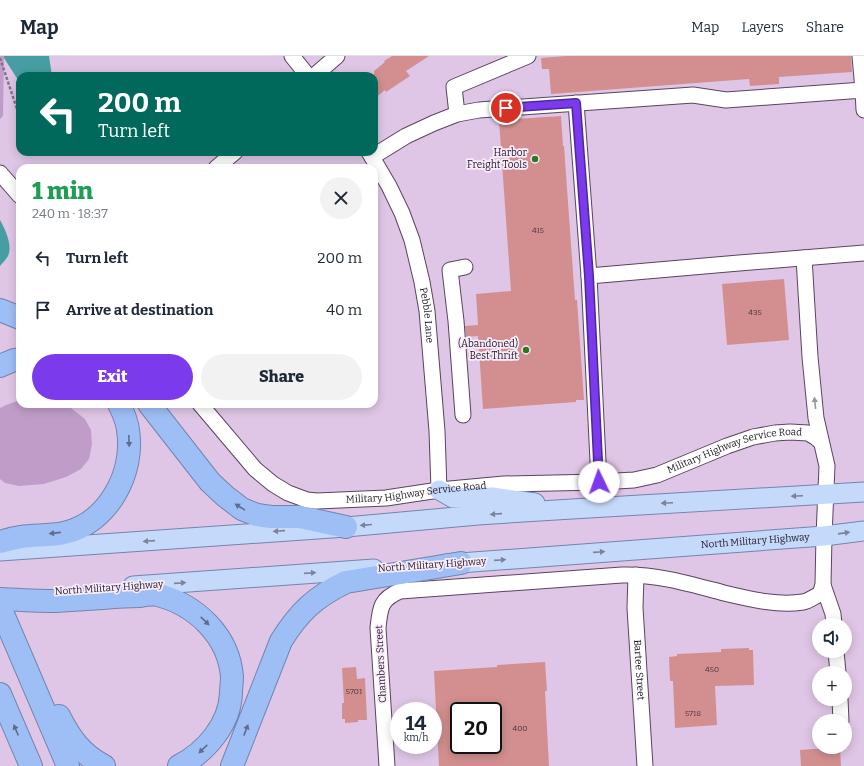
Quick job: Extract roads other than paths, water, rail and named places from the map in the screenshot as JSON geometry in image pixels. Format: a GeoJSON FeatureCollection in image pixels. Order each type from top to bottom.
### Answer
{"type":"FeatureCollection","features":[{"type":"Feature","properties":{"kind":"highway"},"geometry":{"type":"LineString","coordinates":[[0,310],[16,316]]}},
{"type":"Feature","properties":{"kind":"highway"},"geometry":{"type":"LineString","coordinates":[[0,366],[16,360]]}},
{"type":"Feature","properties":{"kind":"highway"},"geometry":{"type":"LineString","coordinates":[[14,543],[64,532],[82,526],[93,519],[105,508],[121,483],[128,461],[128,430],[121,408]]}},
{"type":"Feature","properties":{"kind":"highway"},"geometry":{"type":"LineString","coordinates":[[152,408],[210,482],[242,509],[257,515],[271,517],[300,517],[346,527]]}},
{"type":"Feature","properties":{"kind":"highway"},"geometry":{"type":"LineString","coordinates":[[232,766],[281,641],[292,624],[304,610],[320,597],[346,582],[461,563]]}},
{"type":"Feature","properties":{"kind":"highway"},"geometry":{"type":"LineString","coordinates":[[0,599],[45,596],[156,595],[182,604],[196,613],[209,625],[219,638],[230,665],[232,678],[230,703],[222,724],[214,738],[204,750],[179,766]]}},
{"type":"Feature","properties":{"kind":"highway"},"geometry":{"type":"LineString","coordinates":[[0,607],[68,766]]}},
{"type":"Feature","properties":{"kind":"highway"},"geometry":{"type":"LineString","coordinates":[[10,630],[50,699],[66,731],[80,749],[94,761],[104,766]]}},
{"type":"Feature","properties":{"kind":"highway"},"geometry":{"type":"LineString","coordinates":[[0,694],[31,766]]}},
{"type":"Feature","properties":{"kind":"main road"},"geometry":{"type":"LineString","coordinates":[[439,490],[453,498],[492,497],[572,509]]}},
{"type":"Feature","properties":{"kind":"main road"},"geometry":{"type":"LineString","coordinates":[[0,551],[14,543],[346,527],[572,509],[864,492]]}},
{"type":"Feature","properties":{"kind":"main road","name":"North Military Highway"},"geometry":{"type":"LineString","coordinates":[[0,595],[45,596],[824,536],[864,531]]}},
{"type":"Feature","properties":{"kind":"street"},"geometry":{"type":"LineString","coordinates":[[292,56],[305,72]]}},
{"type":"Feature","properties":{"kind":"street"},"geometry":{"type":"LineString","coordinates":[[319,72],[337,56]]}},
{"type":"Feature","properties":{"kind":"street"},"geometry":{"type":"LineString","coordinates":[[457,114],[454,87],[528,56]]}},
{"type":"Feature","properties":{"kind":"street"},"geometry":{"type":"LineString","coordinates":[[860,56],[864,110]]}},
{"type":"Feature","properties":{"kind":"street"},"geometry":{"type":"LineString","coordinates":[[378,150],[434,123],[457,114],[479,110],[693,96],[726,100],[862,90]]}},
{"type":"Feature","properties":{"kind":"street"},"geometry":{"type":"LineString","coordinates":[[576,103],[589,276],[599,482]]}},
{"type":"Feature","properties":{"kind":"street"},"geometry":{"type":"LineString","coordinates":[[221,164],[230,156]]}},
{"type":"Feature","properties":{"kind":"street","name":"Pebble Lane"},"geometry":{"type":"LineString","coordinates":[[378,167],[402,212],[412,240],[422,282],[427,311],[437,431],[439,490]]}},
{"type":"Feature","properties":{"kind":"street"},"geometry":{"type":"LineString","coordinates":[[0,173],[16,191]]}},
{"type":"Feature","properties":{"kind":"street"},"geometry":{"type":"LineString","coordinates":[[589,276],[864,253]]}},
{"type":"Feature","properties":{"kind":"street"},"geometry":{"type":"LineString","coordinates":[[636,574],[665,578],[757,600],[789,603],[805,602],[820,594],[823,585],[827,466],[816,418],[810,357],[804,258]]}},
{"type":"Feature","properties":{"kind":"street"},"geometry":{"type":"LineString","coordinates":[[463,415],[456,322],[450,270],[465,267]]}},
{"type":"Feature","properties":{"kind":"street","name":"Military Highway Service Road"},"geometry":{"type":"LineString","coordinates":[[203,408],[255,469],[273,484],[288,493],[307,500],[326,502],[386,498],[439,490],[504,484],[634,480],[657,475],[727,446],[753,437],[790,432],[815,436],[821,442]]}},
{"type":"Feature","properties":{"kind":"street","name":"Chambers Street"},"geometry":{"type":"LineString","coordinates":[[387,766],[378,628],[380,610],[384,602],[391,594],[400,591],[636,574]]}},
{"type":"Feature","properties":{"kind":"street","name":"Bartee Street"},"geometry":{"type":"LineString","coordinates":[[636,574],[635,608],[645,766]]}},
{"type":"Feature","properties":{"kind":"street"},"geometry":{"type":"LineString","coordinates":[[823,585],[833,618]]}},
{"type":"Feature","properties":{"kind":"place","name":"Harbor Freight Tools"},"geometry":{"type":"Point","coordinates":[535,159]}},
{"type":"Feature","properties":{"kind":"place","name":"(Abandoned) Best Thrift"},"geometry":{"type":"Point","coordinates":[526,350]}}]}
